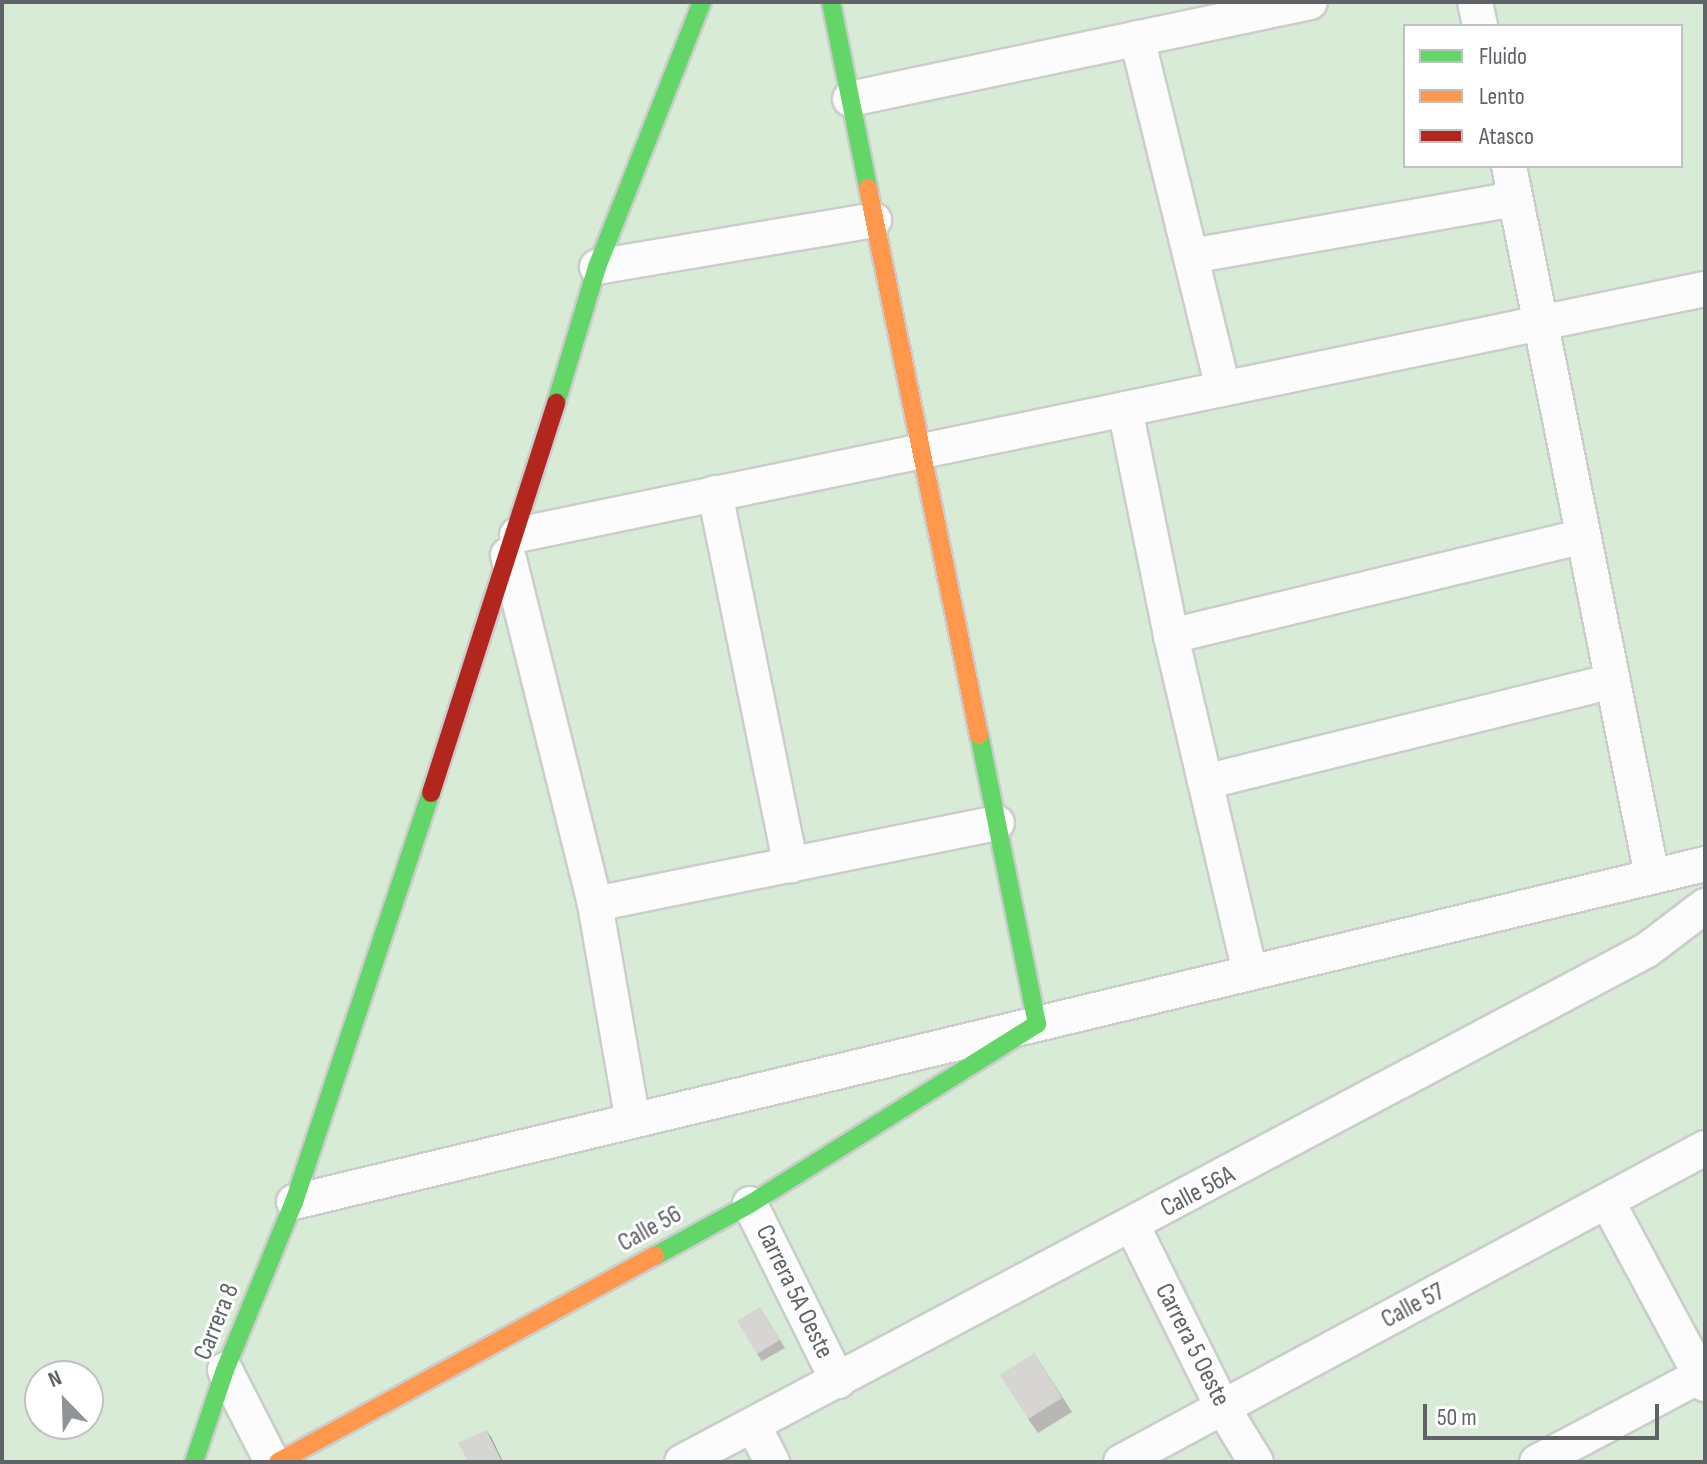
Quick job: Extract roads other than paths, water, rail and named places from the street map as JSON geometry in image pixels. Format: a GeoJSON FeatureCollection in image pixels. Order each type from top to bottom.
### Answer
{"type":"FeatureCollection","features":[{"type":"Feature","properties":{"kind":"street","name":"Carrera 8"},"geometry":{"type":"LineString","coordinates":[[194,1462],[225,1370],[294,1202],[512,545],[597,267],[702,2]]}},
{"type":"Feature","properties":{"kind":"street"},"geometry":{"type":"LineString","coordinates":[[831,2],[1037,1024]]}},
{"type":"Feature","properties":{"kind":"street"},"geometry":{"type":"LineString","coordinates":[[850,99],[1310,2]]}},
{"type":"Feature","properties":{"kind":"street"},"geometry":{"type":"LineString","coordinates":[[1475,2],[1480,24]]}},
{"type":"Feature","properties":{"kind":"street"},"geometry":{"type":"LineString","coordinates":[[1137,38],[1223,389]]}},
{"type":"Feature","properties":{"kind":"street"},"geometry":{"type":"LineString","coordinates":[[1191,256],[1512,182],[1652,876]]}},
{"type":"Feature","properties":{"kind":"street"},"geometry":{"type":"LineString","coordinates":[[597,267],[874,220]]}},
{"type":"Feature","properties":{"kind":"street"},"geometry":{"type":"LineString","coordinates":[[633,1121],[595,904],[512,545],[715,493],[1705,289]]}},
{"type":"Feature","properties":{"kind":"street"},"geometry":{"type":"LineString","coordinates":[[1125,409],[1171,636],[1250,973]]}},
{"type":"Feature","properties":{"kind":"street"},"geometry":{"type":"LineString","coordinates":[[715,493],[791,865]]}},
{"type":"Feature","properties":{"kind":"street"},"geometry":{"type":"LineString","coordinates":[[1171,636],[1583,536]]}},
{"type":"Feature","properties":{"kind":"street"},"geometry":{"type":"LineString","coordinates":[[1205,782],[1613,681]]}},
{"type":"Feature","properties":{"kind":"street"},"geometry":{"type":"LineString","coordinates":[[595,904],[997,823]]}},
{"type":"Feature","properties":{"kind":"street"},"geometry":{"type":"LineString","coordinates":[[294,1202],[1705,864]]}},
{"type":"Feature","properties":{"kind":"street","name":"Calle 56A"},"geometry":{"type":"LineString","coordinates":[[682,1462],[1133,1227],[1647,950],[1705,906]]}},
{"type":"Feature","properties":{"kind":"street","name":"Calle 56"},"geometry":{"type":"LineString","coordinates":[[278,1462],[750,1204],[1037,1024]]}},
{"type":"Feature","properties":{"kind":"street","name":"Calle 57"},"geometry":{"type":"LineString","coordinates":[[1121,1462],[1705,1148]]}},
{"type":"Feature","properties":{"kind":"street"},"geometry":{"type":"LineString","coordinates":[[1537,1462],[1703,1378],[1607,1201]]}},
{"type":"Feature","properties":{"kind":"street","name":"Carrera 5A Oeste"},"geometry":{"type":"LineString","coordinates":[[750,1204],[838,1381]]}},
{"type":"Feature","properties":{"kind":"street","name":"Carrera 5 Oeste"},"geometry":{"type":"LineString","coordinates":[[1133,1227],[1223,1408],[1256,1462]]}},
{"type":"Feature","properties":{"kind":"street"},"geometry":{"type":"LineString","coordinates":[[225,1370],[272,1462]]}},
{"type":"Feature","properties":{"kind":"street"},"geometry":{"type":"LineString","coordinates":[[753,1425],[772,1462]]}}]}
